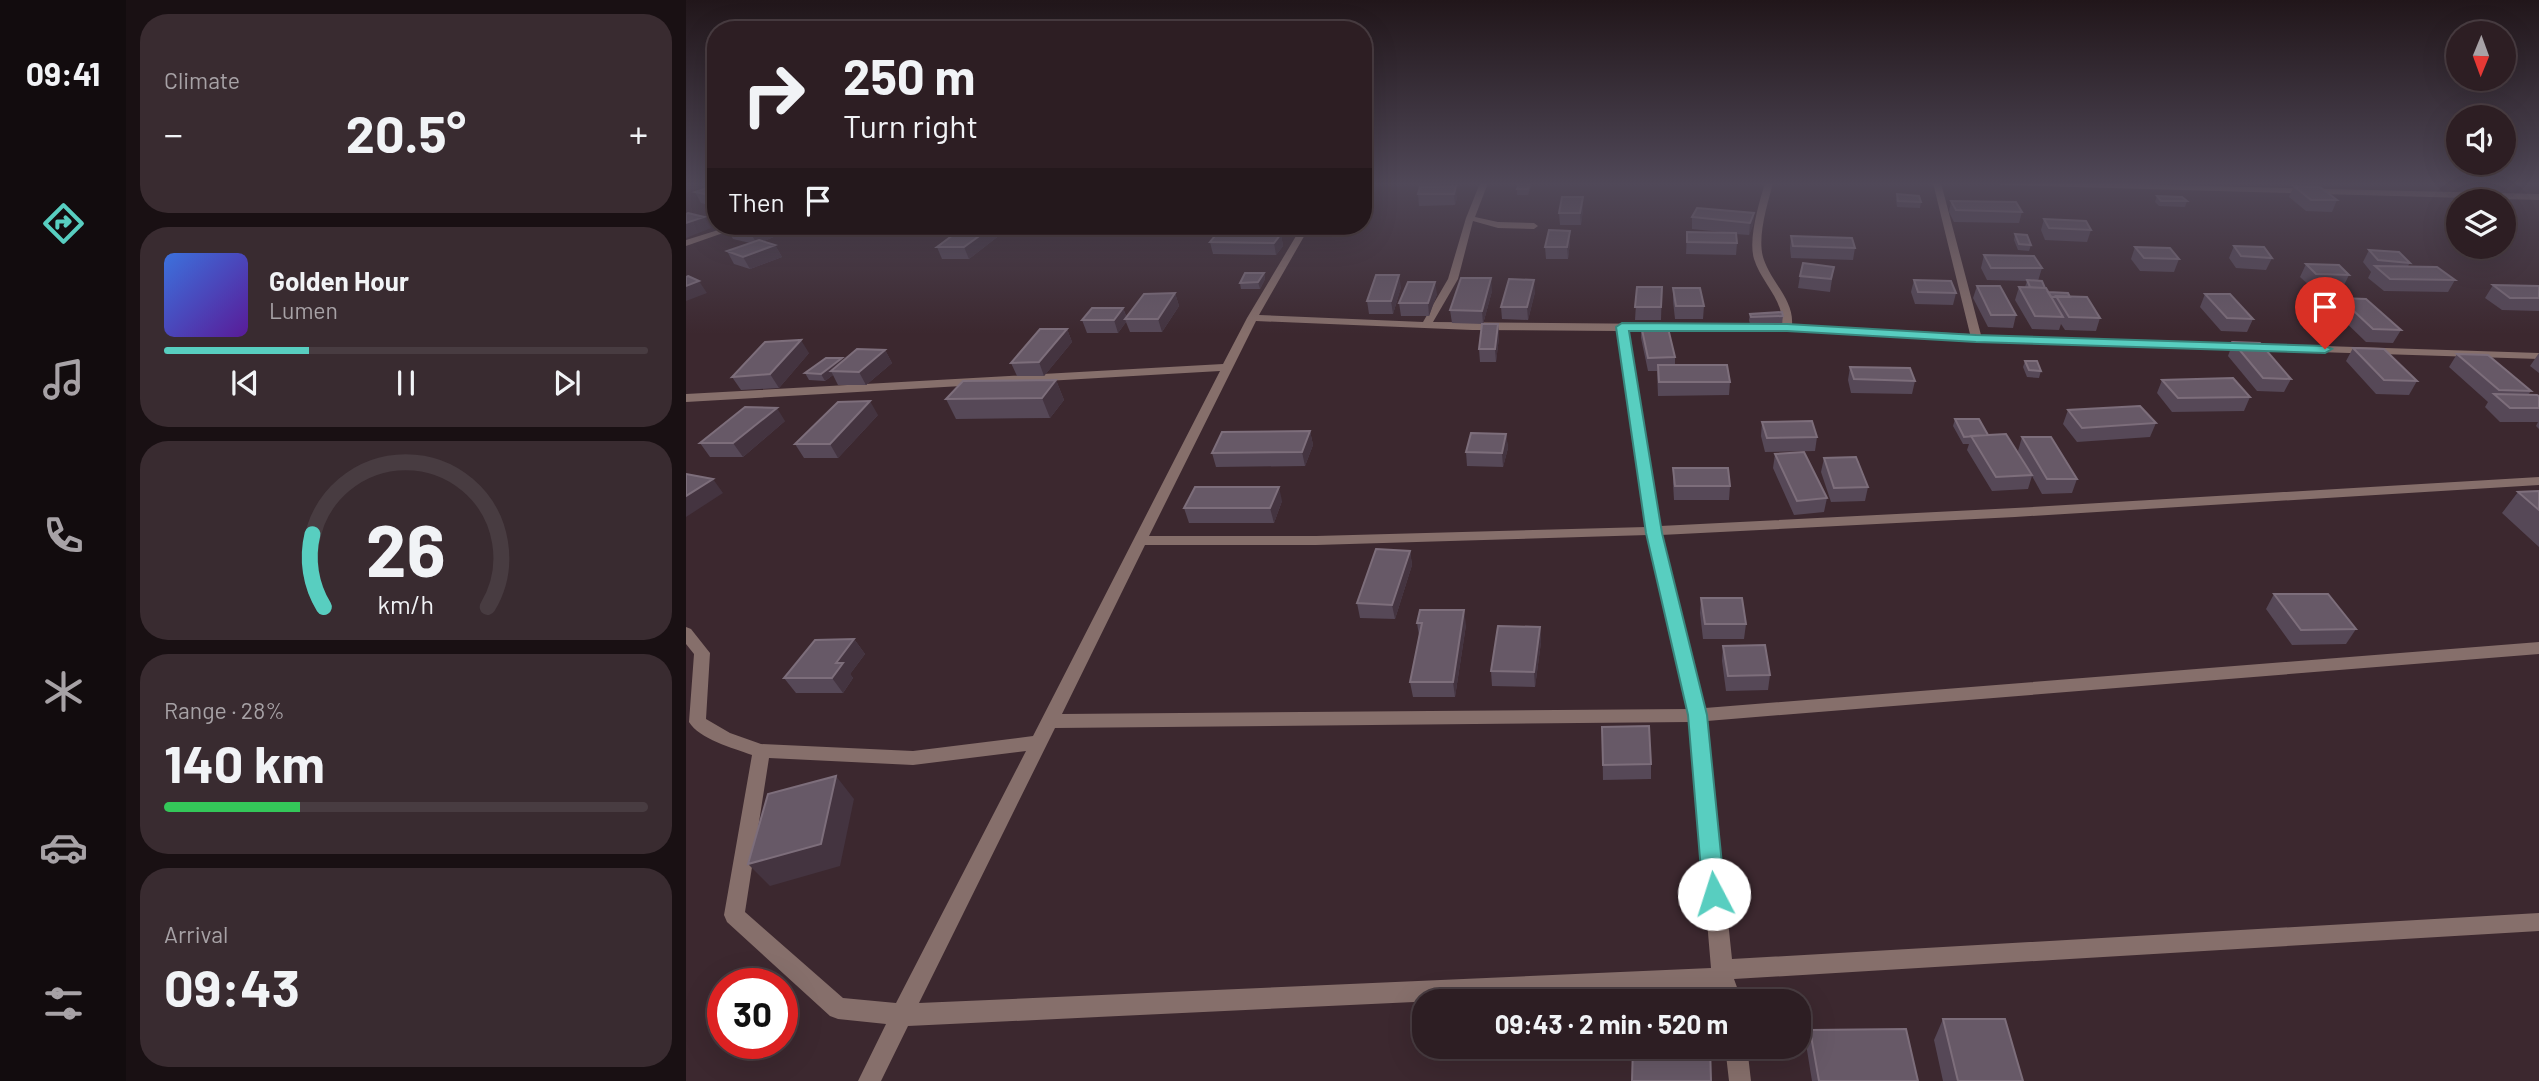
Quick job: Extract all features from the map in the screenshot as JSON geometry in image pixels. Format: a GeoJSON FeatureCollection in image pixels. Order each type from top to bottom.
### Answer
{"type":"FeatureCollection","features":[{"type":"Feature","properties":{"kind":"street"},"geometry":{"type":"LineString","coordinates":[[1426,325],[1453,279],[1466,233]]}},
{"type":"Feature","properties":{"kind":"street"},"geometry":{"type":"LineString","coordinates":[[1759,233],[1758,258],[1788,313],[1787,328]]}},
{"type":"Feature","properties":{"kind":"street"},"geometry":{"type":"LineString","coordinates":[[1950,233],[1976,338]]}},
{"type":"Feature","properties":{"kind":"street"},"geometry":{"type":"LineString","coordinates":[[686,243],[711,235]]}},
{"type":"Feature","properties":{"kind":"street"},"geometry":{"type":"LineString","coordinates":[[869,1081],[1252,318],[1301,235]]}},
{"type":"Feature","properties":{"kind":"street"},"geometry":{"type":"LineString","coordinates":[[1252,318],[1426,325],[1787,328],[1976,338],[2539,356]]}},
{"type":"Feature","properties":{"kind":"street"},"geometry":{"type":"LineString","coordinates":[[1622,327],[1654,533],[1698,715],[1726,986]]}},
{"type":"Feature","properties":{"kind":"street"},"geometry":{"type":"LineString","coordinates":[[686,398],[1229,367]]}},
{"type":"Feature","properties":{"kind":"street"},"geometry":{"type":"LineString","coordinates":[[1141,541],[1310,542],[1654,533],[2539,481]]}},
{"type":"Feature","properties":{"kind":"street"},"geometry":{"type":"LineString","coordinates":[[686,633],[702,653],[692,723],[761,751],[913,758],[1041,742]]}},
{"type":"Feature","properties":{"kind":"street"},"geometry":{"type":"LineString","coordinates":[[1051,721],[1698,715],[2539,648]]}},
{"type":"Feature","properties":{"kind":"street"},"geometry":{"type":"LineString","coordinates":[[761,751],[734,915],[838,1008],[902,1015],[1711,978],[1726,986],[2539,922]]}},
{"type":"Feature","properties":{"kind":"street"},"geometry":{"type":"LineString","coordinates":[[1737,1059],[1740,1081]]}},
{"type":"Feature","properties":{"kind":"building"},"geometry":{"type":"Polygon","coordinates":[[[1548,233],[1570,233],[1567,247],[1545,247],[1548,233]]]}},
{"type":"Feature","properties":{"kind":"building"},"geometry":{"type":"Polygon","coordinates":[[[1687,233],[1736,233],[1737,243],[1687,242],[1687,233]]]}},
{"type":"Feature","properties":{"kind":"building"},"geometry":{"type":"Polygon","coordinates":[[[2015,234],[2027,235],[2031,245],[2019,244],[2015,234]]]}},
{"type":"Feature","properties":{"kind":"building"},"geometry":{"type":"Polygon","coordinates":[[[953,235],[981,235],[964,247],[937,247],[953,235]]]}},
{"type":"Feature","properties":{"kind":"building"},"geometry":{"type":"Polygon","coordinates":[[[1216,235],[1280,235],[1274,243],[1210,242],[1216,235]]]}},
{"type":"Feature","properties":{"kind":"building"},"geometry":{"type":"Polygon","coordinates":[[[1791,236],[1852,238],[1855,248],[1793,246],[1791,236]]]}},
{"type":"Feature","properties":{"kind":"building"},"geometry":{"type":"Polygon","coordinates":[[[759,240],[775,245],[743,257],[727,251],[759,240]]]}},
{"type":"Feature","properties":{"kind":"building"},"geometry":{"type":"Polygon","coordinates":[[[2234,246],[2264,247],[2272,258],[2241,256],[2234,246]]]}},
{"type":"Feature","properties":{"kind":"building"},"geometry":{"type":"Polygon","coordinates":[[[2135,247],[2170,248],[2179,259],[2144,258],[2135,247]]]}},
{"type":"Feature","properties":{"kind":"building"},"geometry":{"type":"Polygon","coordinates":[[[2369,250],[2399,252],[2410,263],[2378,260],[2369,250]]]}},
{"type":"Feature","properties":{"kind":"building"},"geometry":{"type":"Polygon","coordinates":[[[1984,255],[2034,256],[2042,268],[1991,268],[1984,255]]]}},
{"type":"Feature","properties":{"kind":"building"},"geometry":{"type":"Polygon","coordinates":[[[1803,263],[1834,267],[1831,279],[1800,276],[1803,263]]]}},
{"type":"Feature","properties":{"kind":"building"},"geometry":{"type":"Polygon","coordinates":[[[2306,264],[2339,265],[2349,275],[2316,274],[2306,264]]]}},
{"type":"Feature","properties":{"kind":"building"},"geometry":{"type":"Polygon","coordinates":[[[2375,266],[2437,267],[2455,280],[2390,279],[2375,266]]]}},
{"type":"Feature","properties":{"kind":"building"},"geometry":{"type":"Polygon","coordinates":[[[1245,273],[1264,273],[1258,282],[1240,283],[1245,273]]]}},
{"type":"Feature","properties":{"kind":"building"},"geometry":{"type":"Polygon","coordinates":[[[1376,275],[1399,275],[1391,301],[1367,301],[1376,275]]]}},
{"type":"Feature","properties":{"kind":"building"},"geometry":{"type":"Polygon","coordinates":[[[688,276],[699,281],[686,286],[688,276]]]}},
{"type":"Feature","properties":{"kind":"building"},"geometry":{"type":"Polygon","coordinates":[[[1461,278],[1491,278],[1482,311],[1450,310],[1461,278]]]}},
{"type":"Feature","properties":{"kind":"building"},"geometry":{"type":"Polygon","coordinates":[[[1509,279],[1534,280],[1527,307],[1501,307],[1509,279]]]}},
{"type":"Feature","properties":{"kind":"building"},"geometry":{"type":"Polygon","coordinates":[[[1914,280],[1951,281],[1956,293],[1918,292],[1914,280]]]}},
{"type":"Feature","properties":{"kind":"building"},"geometry":{"type":"Polygon","coordinates":[[[2027,280],[2042,281],[2045,288],[2030,287],[2027,280]]]}},
{"type":"Feature","properties":{"kind":"building"},"geometry":{"type":"Polygon","coordinates":[[[1408,282],[1435,282],[1428,303],[1399,303],[1408,282]]]}},
{"type":"Feature","properties":{"kind":"building"},"geometry":{"type":"Polygon","coordinates":[[[2493,285],[2539,286],[2539,298],[2510,298],[2493,285]]]}},
{"type":"Feature","properties":{"kind":"building"},"geometry":{"type":"Polygon","coordinates":[[[1977,286],[2000,286],[2016,315],[1991,315],[1977,286]]]}},
{"type":"Feature","properties":{"kind":"building"},"geometry":{"type":"Polygon","coordinates":[[[1637,287],[1662,287],[1661,307],[1635,307],[1637,287]]]}},
{"type":"Feature","properties":{"kind":"building"},"geometry":{"type":"Polygon","coordinates":[[[2019,287],[2046,288],[2063,317],[2035,316],[2019,287]]]}},
{"type":"Feature","properties":{"kind":"building"},"geometry":{"type":"Polygon","coordinates":[[[1673,288],[1700,288],[1704,306],[1676,306],[1673,288]]]}},
{"type":"Feature","properties":{"kind":"building"},"geometry":{"type":"Polygon","coordinates":[[[2048,292],[2068,293],[2070,297],[2051,297],[2048,292]]]}},
{"type":"Feature","properties":{"kind":"building"},"geometry":{"type":"Polygon","coordinates":[[[1175,293],[1158,319],[1125,319],[1144,294],[1175,293]]]}},
{"type":"Feature","properties":{"kind":"building"},"geometry":{"type":"Polygon","coordinates":[[[2205,294],[2230,294],[2253,319],[2227,318],[2205,294]]]}},
{"type":"Feature","properties":{"kind":"building"},"geometry":{"type":"Polygon","coordinates":[[[2056,296],[2087,297],[2100,318],[2069,317],[2056,296]]]}},
{"type":"Feature","properties":{"kind":"building"},"geometry":{"type":"Polygon","coordinates":[[[2340,298],[2366,299],[2401,330],[2373,329],[2340,298]]]}},
{"type":"Feature","properties":{"kind":"building"},"geometry":{"type":"Polygon","coordinates":[[[1092,308],[1123,308],[1114,320],[1082,320],[1092,308]]]}},
{"type":"Feature","properties":{"kind":"building"},"geometry":{"type":"Polygon","coordinates":[[[1782,312],[1783,316],[1751,317],[1750,314],[1782,312]]]}},
{"type":"Feature","properties":{"kind":"building"},"geometry":{"type":"Polygon","coordinates":[[[1482,324],[1498,324],[1495,349],[1479,349],[1482,324]]]}},
{"type":"Feature","properties":{"kind":"building"},"geometry":{"type":"Polygon","coordinates":[[[1667,324],[1675,357],[1648,358],[1641,325],[1667,324]]]}},
{"type":"Feature","properties":{"kind":"building"},"geometry":{"type":"Polygon","coordinates":[[[1040,329],[1067,329],[1039,362],[1011,363],[1040,329]]]}},
{"type":"Feature","properties":{"kind":"building"},"geometry":{"type":"Polygon","coordinates":[[[801,340],[770,374],[732,377],[765,342],[801,340]]]}},
{"type":"Feature","properties":{"kind":"building"},"geometry":{"type":"Polygon","coordinates":[[[2233,342],[2260,343],[2291,379],[2263,378],[2233,342]]]}},
{"type":"Feature","properties":{"kind":"building"},"geometry":{"type":"Polygon","coordinates":[[[2353,348],[2384,349],[2417,381],[2384,380],[2353,348]]]}},
{"type":"Feature","properties":{"kind":"building"},"geometry":{"type":"Polygon","coordinates":[[[857,349],[885,350],[859,372],[831,371],[857,349]]]}},
{"type":"Feature","properties":{"kind":"building"},"geometry":{"type":"Polygon","coordinates":[[[2457,354],[2488,355],[2531,391],[2499,390],[2457,354]]]}},
{"type":"Feature","properties":{"kind":"building"},"geometry":{"type":"Polygon","coordinates":[[[826,358],[842,358],[821,374],[805,373],[826,358]]]}},
{"type":"Feature","properties":{"kind":"building"},"geometry":{"type":"Polygon","coordinates":[[[2025,361],[2037,361],[2041,371],[2029,370],[2025,361]]]}},
{"type":"Feature","properties":{"kind":"building"},"geometry":{"type":"Polygon","coordinates":[[[1658,365],[1727,365],[1730,382],[1659,382],[1658,365]]]}},
{"type":"Feature","properties":{"kind":"building"},"geometry":{"type":"Polygon","coordinates":[[[1850,367],[1910,368],[1915,381],[1854,379],[1850,367]]]}},
{"type":"Feature","properties":{"kind":"building"},"geometry":{"type":"Polygon","coordinates":[[[2233,378],[2250,397],[2178,398],[2162,380],[2233,378]]]}},
{"type":"Feature","properties":{"kind":"building"},"geometry":{"type":"Polygon","coordinates":[[[1056,380],[1042,398],[946,399],[963,381],[1056,380]]]}},
{"type":"Feature","properties":{"kind":"building"},"geometry":{"type":"Polygon","coordinates":[[[2494,394],[2537,395],[2539,408],[2510,408],[2494,394]]]}},
{"type":"Feature","properties":{"kind":"building"},"geometry":{"type":"Polygon","coordinates":[[[870,401],[830,444],[795,444],[838,402],[870,401]]]}},
{"type":"Feature","properties":{"kind":"building"},"geometry":{"type":"Polygon","coordinates":[[[2140,406],[2156,423],[2082,428],[2068,410],[2140,406]]]}},
{"type":"Feature","properties":{"kind":"building"},"geometry":{"type":"Polygon","coordinates":[[[745,407],[777,408],[733,443],[700,443],[745,407]]]}},
{"type":"Feature","properties":{"kind":"building"},"geometry":{"type":"Polygon","coordinates":[[[1955,419],[1979,419],[1988,435],[1964,437],[1955,419]]]}},
{"type":"Feature","properties":{"kind":"building"},"geometry":{"type":"Polygon","coordinates":[[[1812,421],[1817,437],[1767,438],[1762,422],[1812,421]]]}},
{"type":"Feature","properties":{"kind":"building"},"geometry":{"type":"Polygon","coordinates":[[[1310,431],[1302,452],[1212,453],[1222,432],[1310,431]]]}},
{"type":"Feature","properties":{"kind":"building"},"geometry":{"type":"Polygon","coordinates":[[[1471,433],[1506,434],[1502,453],[1466,452],[1471,433]]]}},
{"type":"Feature","properties":{"kind":"building"},"geometry":{"type":"Polygon","coordinates":[[[2006,434],[2032,475],[1996,477],[1971,436],[2006,434]]]}},
{"type":"Feature","properties":{"kind":"building"},"geometry":{"type":"Polygon","coordinates":[[[2022,437],[2051,437],[2077,479],[2047,479],[2022,437]]]}},
{"type":"Feature","properties":{"kind":"building"},"geometry":{"type":"Polygon","coordinates":[[[1804,452],[1827,498],[1797,501],[1775,454],[1804,452]]]}},
{"type":"Feature","properties":{"kind":"building"},"geometry":{"type":"Polygon","coordinates":[[[1856,457],[1868,487],[1834,488],[1824,458],[1856,457]]]}},
{"type":"Feature","properties":{"kind":"building"},"geometry":{"type":"Polygon","coordinates":[[[1673,468],[1728,468],[1730,486],[1675,486],[1673,468]]]}},
{"type":"Feature","properties":{"kind":"building"},"geometry":{"type":"Polygon","coordinates":[[[686,474],[713,479],[686,496],[686,474]]]}},
{"type":"Feature","properties":{"kind":"building"},"geometry":{"type":"Polygon","coordinates":[[[1195,487],[1279,487],[1270,508],[1184,508],[1195,487]]]}},
{"type":"Feature","properties":{"kind":"building"},"geometry":{"type":"Polygon","coordinates":[[[2539,491],[2539,510],[2518,492],[2539,491]]]}},
{"type":"Feature","properties":{"kind":"building"},"geometry":{"type":"Polygon","coordinates":[[[1376,549],[1410,551],[1392,605],[1357,603],[1376,549]]]}},
{"type":"Feature","properties":{"kind":"building"},"geometry":{"type":"Polygon","coordinates":[[[2274,594],[2328,594],[2356,629],[2301,630],[2274,594]]]}},
{"type":"Feature","properties":{"kind":"building"},"geometry":{"type":"Polygon","coordinates":[[[1701,598],[1742,598],[1746,624],[1705,624],[1701,598]]]}},
{"type":"Feature","properties":{"kind":"building"},"geometry":{"type":"Polygon","coordinates":[[[1420,610],[1464,610],[1453,682],[1410,682],[1422,623],[1417,623],[1420,610]]]}},
{"type":"Feature","properties":{"kind":"building"},"geometry":{"type":"Polygon","coordinates":[[[1498,626],[1540,627],[1534,672],[1491,671],[1498,626]]]}},
{"type":"Feature","properties":{"kind":"building"},"geometry":{"type":"Polygon","coordinates":[[[854,639],[836,663],[843,663],[832,678],[784,678],[815,640],[854,639]]]}},
{"type":"Feature","properties":{"kind":"building"},"geometry":{"type":"Polygon","coordinates":[[[1765,645],[1770,675],[1728,676],[1723,646],[1765,645]]]}},
{"type":"Feature","properties":{"kind":"building"},"geometry":{"type":"Polygon","coordinates":[[[1649,726],[1651,764],[1603,765],[1602,727],[1649,726]]]}},
{"type":"Feature","properties":{"kind":"building"},"geometry":{"type":"Polygon","coordinates":[[[836,776],[821,844],[748,864],[768,794],[836,776]]]}},
{"type":"Feature","properties":{"kind":"building"},"geometry":{"type":"Polygon","coordinates":[[[1943,1019],[2005,1019],[2023,1081],[1958,1081],[1943,1019]]]}},
{"type":"Feature","properties":{"kind":"building"},"geometry":{"type":"Polygon","coordinates":[[[1906,1029],[1918,1081],[1819,1081],[1811,1030],[1906,1029]]]}},
{"type":"Feature","properties":{"kind":"building"},"geometry":{"type":"Polygon","coordinates":[[[1633,1059],[1710,1059],[1711,1081],[1632,1081],[1633,1059]]]}},
{"type":"Feature","properties":{"kind":"route"},"geometry":{"type":"LineString","coordinates":[[1714,894],[1698,715],[1654,533],[1622,327],[1811,328],[1976,338],[2325,349]]}}]}
